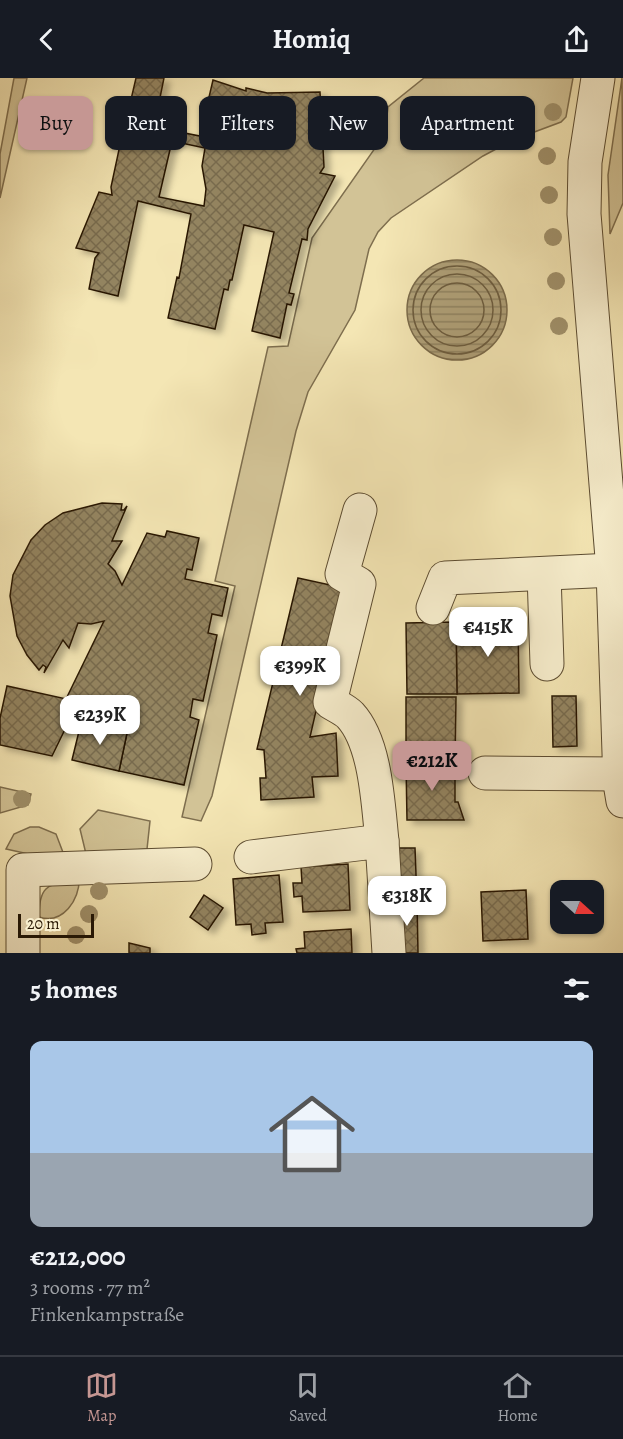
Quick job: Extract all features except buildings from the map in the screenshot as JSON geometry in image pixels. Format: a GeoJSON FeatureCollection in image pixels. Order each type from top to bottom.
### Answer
{"type":"FeatureCollection","features":[{"type":"Feature","properties":{"kind":"street"},"geometry":{"type":"LineString","coordinates":[[485,773],[621,788],[613,570],[584,214],[585,162],[598,78]]}},
{"type":"Feature","properties":{"kind":"street"},"geometry":{"type":"LineString","coordinates":[[360,510],[342,574],[359,584],[330,702],[349,714],[364,738],[377,791],[389,953]]}},
{"type":"Feature","properties":{"kind":"street"},"geometry":{"type":"LineString","coordinates":[[433,608],[445,578],[613,570]]}},
{"type":"Feature","properties":{"kind":"street"},"geometry":{"type":"LineString","coordinates":[[544,574],[547,664]]}},
{"type":"Feature","properties":{"kind":"street"},"geometry":{"type":"LineString","coordinates":[[250,857],[382,841]]}},
{"type":"Feature","properties":{"kind":"street"},"geometry":{"type":"LineString","coordinates":[[23,953],[23,870],[195,864]]}},
{"type":"Feature","properties":{"kind":"shaded area"},"geometry":{"type":"Polygon","coordinates":[[[14,78],[27,78],[23,96],[18,96],[18,118],[0,198],[0,154],[14,78]]]}},
{"type":"Feature","properties":{"kind":"shaded area"},"geometry":{"type":"Polygon","coordinates":[[[424,78],[573,78],[566,117],[561,122],[535,132],[535,96],[402,96],[424,78]]]}},
{"type":"Feature","properties":{"kind":"shaded area"},"geometry":{"type":"Polygon","coordinates":[[[622,78],[623,203],[610,234],[608,175],[622,78]]]}},
{"type":"Feature","properties":{"kind":"shaded area"},"geometry":{"type":"Polygon","coordinates":[[[400,97],[400,150],[494,150],[391,218],[378,232],[369,249],[355,310],[308,392],[296,431],[212,796],[201,821],[182,817],[235,586],[215,581],[268,347],[288,346],[312,238],[374,150],[388,150],[388,107],[400,97]]]}},
{"type":"Feature","properties":{"kind":"shaded area"},"geometry":{"type":"Polygon","coordinates":[[[0,787],[31,794],[28,805],[0,813],[0,787]]]}},
{"type":"Feature","properties":{"kind":"shaded area"},"geometry":{"type":"Polygon","coordinates":[[[98,810],[150,821],[147,849],[86,854],[80,829],[98,810]]]}},
{"type":"Feature","properties":{"kind":"shaded area"},"geometry":{"type":"Polygon","coordinates":[[[30,827],[39,827],[56,834],[64,855],[33,855],[6,849],[14,834],[30,827]]]}},
{"type":"Feature","properties":{"kind":"shaded area"},"geometry":{"type":"Polygon","coordinates":[[[79,879],[77,894],[62,914],[56,917],[39,917],[41,898],[48,888],[79,879]]]}},
{"type":"Feature","properties":{"kind":"water"},"geometry":{"type":"Polygon","coordinates":[[[457,260],[485,268],[499,282],[507,310],[499,338],[485,352],[457,360],[429,352],[415,338],[407,310],[415,282],[429,268],[457,260]]]}}]}
